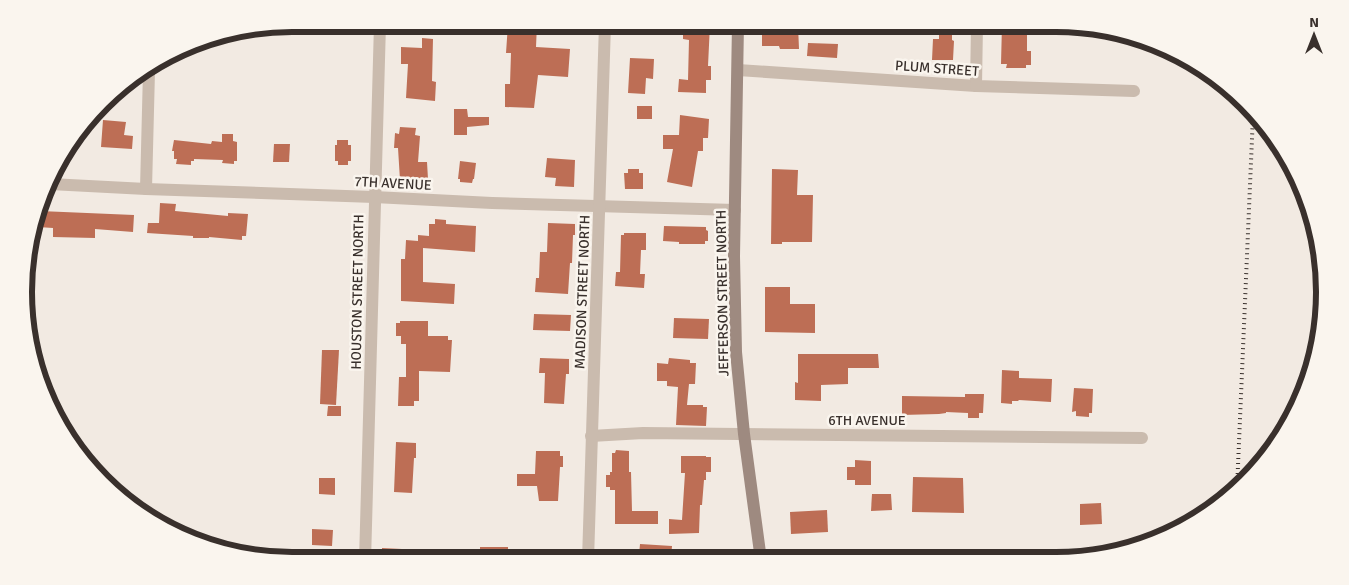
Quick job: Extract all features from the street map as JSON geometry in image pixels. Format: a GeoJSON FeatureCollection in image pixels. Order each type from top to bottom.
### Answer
{"type":"FeatureCollection","features":[{"type":"Feature","properties":{"kind":"main road","name":"JEFFERSON STREET NORTH"},"geometry":{"type":"LineString","coordinates":[[738,32],[735,210],[736,352],[744,434],[760,552]]}},
{"type":"Feature","properties":{"kind":"street","name":"HOUSTON STREET NORTH"},"geometry":{"type":"LineString","coordinates":[[365,552],[380,32]]}},
{"type":"Feature","properties":{"kind":"street","name":"MADISON STREET NORTH"},"geometry":{"type":"LineString","coordinates":[[588,552],[605,32]]}},
{"type":"Feature","properties":{"kind":"street"},"geometry":{"type":"LineString","coordinates":[[976,86],[977,32]]}},
{"type":"Feature","properties":{"kind":"street","name":"PLUM STREET"},"geometry":{"type":"LineString","coordinates":[[738,70],[976,86],[1134,91]]}},
{"type":"Feature","properties":{"kind":"street"},"geometry":{"type":"LineString","coordinates":[[146,189],[149,75]]}},
{"type":"Feature","properties":{"kind":"street","name":"7TH AVENUE"},"geometry":{"type":"LineString","coordinates":[[56,184],[374,197],[492,204],[735,210]]}},
{"type":"Feature","properties":{"kind":"street","name":"6TH AVENUE"},"geometry":{"type":"LineString","coordinates":[[591,436],[643,433],[1142,438]]}},
{"type":"Feature","properties":{"kind":"building"},"geometry":{"type":"Polygon","coordinates":[[[507,32],[537,32],[536,47],[570,49],[568,77],[538,75],[534,108],[505,107],[505,84],[510,84],[511,53],[506,53],[507,32]]]}},
{"type":"Feature","properties":{"kind":"building"},"geometry":{"type":"Polygon","coordinates":[[[681,32],[710,32],[708,66],[711,66],[711,80],[706,80],[706,93],[678,92],[679,79],[688,80],[689,40],[683,39],[683,34],[681,32]]]}},
{"type":"Feature","properties":{"kind":"building"},"geometry":{"type":"Polygon","coordinates":[[[762,32],[798,32],[799,49],[780,49],[779,46],[762,46],[762,32]]]}},
{"type":"Feature","properties":{"kind":"building"},"geometry":{"type":"Polygon","coordinates":[[[939,32],[952,32],[952,40],[954,41],[953,60],[932,60],[933,39],[939,39],[939,32]]]}},
{"type":"Feature","properties":{"kind":"building"},"geometry":{"type":"Polygon","coordinates":[[[1002,32],[1027,32],[1027,51],[1031,51],[1031,65],[1026,65],[1026,68],[1006,68],[1007,64],[1001,64],[1002,32]]]}},
{"type":"Feature","properties":{"kind":"building"},"geometry":{"type":"Polygon","coordinates":[[[422,38],[433,39],[432,81],[436,82],[435,101],[406,98],[408,64],[401,64],[401,47],[422,48],[422,38]]]}},
{"type":"Feature","properties":{"kind":"building"},"geometry":{"type":"Polygon","coordinates":[[[808,43],[838,44],[837,58],[807,56],[808,43]]]}},
{"type":"Feature","properties":{"kind":"building"},"geometry":{"type":"Polygon","coordinates":[[[630,58],[654,59],[653,79],[646,78],[645,94],[628,93],[630,58]]]}},
{"type":"Feature","properties":{"kind":"building"},"geometry":{"type":"Polygon","coordinates":[[[637,106],[652,106],[652,119],[637,119],[637,106]]]}},
{"type":"Feature","properties":{"kind":"building"},"geometry":{"type":"Polygon","coordinates":[[[454,109],[467,109],[468,117],[489,117],[489,125],[467,127],[467,135],[454,135],[454,109]]]}},
{"type":"Feature","properties":{"kind":"building"},"geometry":{"type":"Polygon","coordinates":[[[680,115],[709,119],[708,138],[703,138],[703,151],[698,151],[692,187],[667,182],[673,149],[663,149],[663,135],[679,135],[680,115]]]}},
{"type":"Feature","properties":{"kind":"building"},"geometry":{"type":"Polygon","coordinates":[[[103,120],[126,122],[124,135],[133,136],[132,149],[101,147],[103,120]]]}},
{"type":"Feature","properties":{"kind":"building"},"geometry":{"type":"Polygon","coordinates":[[[400,127],[416,128],[415,135],[420,136],[418,162],[427,162],[428,179],[400,180],[398,148],[394,148],[395,133],[399,134],[400,127]]]}},
{"type":"Feature","properties":{"kind":"building"},"geometry":{"type":"Polygon","coordinates":[[[222,134],[233,134],[233,141],[237,142],[237,161],[234,161],[234,164],[222,163],[223,160],[194,159],[194,161],[191,161],[191,165],[176,164],[177,159],[174,159],[174,151],[172,151],[174,140],[211,144],[212,141],[222,142],[222,134]]]}},
{"type":"Feature","properties":{"kind":"building"},"geometry":{"type":"Polygon","coordinates":[[[337,140],[348,140],[348,145],[351,145],[351,161],[348,161],[348,165],[338,165],[338,161],[335,161],[335,145],[337,145],[337,140]]]}},
{"type":"Feature","properties":{"kind":"building"},"geometry":{"type":"Polygon","coordinates":[[[274,144],[290,144],[289,162],[273,162],[274,144]]]}},
{"type":"Feature","properties":{"kind":"building"},"geometry":{"type":"Polygon","coordinates":[[[547,158],[575,160],[574,187],[555,186],[556,178],[545,177],[547,158]]]}},
{"type":"Feature","properties":{"kind":"building"},"geometry":{"type":"Polygon","coordinates":[[[460,161],[476,163],[472,183],[460,182],[460,179],[458,179],[460,161]]]}},
{"type":"Feature","properties":{"kind":"building"},"geometry":{"type":"Polygon","coordinates":[[[628,169],[639,169],[639,173],[643,173],[643,189],[625,189],[624,173],[628,173],[628,169]]]}},
{"type":"Feature","properties":{"kind":"building"},"geometry":{"type":"Polygon","coordinates":[[[772,169],[798,170],[797,195],[813,195],[812,242],[771,244],[772,169]]]}},
{"type":"Feature","properties":{"kind":"building"},"geometry":{"type":"Polygon","coordinates":[[[160,203],[176,204],[175,211],[228,216],[228,213],[248,214],[246,236],[242,236],[242,240],[209,237],[193,238],[193,236],[147,233],[148,223],[159,223],[160,203]]]}},
{"type":"Feature","properties":{"kind":"building"},"geometry":{"type":"Polygon","coordinates":[[[45,211],[134,215],[133,232],[95,229],[95,238],[53,237],[53,228],[40,227],[45,211]]]}},
{"type":"Feature","properties":{"kind":"building"},"geometry":{"type":"Polygon","coordinates":[[[435,219],[446,220],[446,224],[476,226],[475,252],[423,248],[423,282],[455,284],[454,304],[401,301],[401,259],[405,259],[406,240],[418,241],[418,235],[429,236],[429,224],[435,224],[435,219]]]}},
{"type":"Feature","properties":{"kind":"building"},"geometry":{"type":"Polygon","coordinates":[[[548,223],[575,224],[568,294],[535,292],[536,278],[539,278],[540,252],[547,252],[548,223]]]}},
{"type":"Feature","properties":{"kind":"building"},"geometry":{"type":"Polygon","coordinates":[[[664,226],[706,227],[708,241],[705,241],[705,244],[679,244],[679,242],[663,241],[664,226]]]}},
{"type":"Feature","properties":{"kind":"building"},"geometry":{"type":"Polygon","coordinates":[[[624,233],[646,233],[646,250],[641,250],[640,274],[645,274],[644,288],[615,286],[616,272],[620,272],[621,235],[624,235],[624,233]]]}},
{"type":"Feature","properties":{"kind":"building"},"geometry":{"type":"Polygon","coordinates":[[[765,287],[790,287],[790,304],[815,304],[815,333],[765,332],[765,287]]]}},
{"type":"Feature","properties":{"kind":"building"},"geometry":{"type":"Polygon","coordinates":[[[534,314],[571,315],[570,331],[533,330],[534,314]]]}},
{"type":"Feature","properties":{"kind":"building"},"geometry":{"type":"Polygon","coordinates":[[[674,318],[709,319],[708,339],[673,338],[674,318]]]}},
{"type":"Feature","properties":{"kind":"building"},"geometry":{"type":"Polygon","coordinates":[[[400,321],[428,321],[428,336],[448,336],[448,340],[452,340],[450,372],[419,371],[419,401],[414,401],[414,406],[398,406],[399,377],[406,377],[406,344],[401,344],[401,336],[396,336],[396,323],[400,323],[400,321]]]}},
{"type":"Feature","properties":{"kind":"building"},"geometry":{"type":"Polygon","coordinates":[[[322,350],[339,350],[336,405],[320,404],[322,350]]]}},
{"type":"Feature","properties":{"kind":"building"},"geometry":{"type":"Polygon","coordinates":[[[798,354],[878,354],[879,368],[848,368],[848,384],[821,385],[821,401],[795,400],[795,382],[798,383],[798,354]]]}},
{"type":"Feature","properties":{"kind":"building"},"geometry":{"type":"Polygon","coordinates":[[[540,358],[569,359],[569,374],[566,374],[564,404],[544,403],[545,373],[539,373],[540,358]]]}},
{"type":"Feature","properties":{"kind":"building"},"geometry":{"type":"Polygon","coordinates":[[[669,358],[690,360],[690,363],[696,363],[695,384],[689,384],[687,405],[703,405],[703,407],[707,407],[706,426],[676,425],[678,387],[667,386],[667,381],[657,381],[657,363],[668,364],[669,358]]]}},
{"type":"Feature","properties":{"kind":"building"},"geometry":{"type":"Polygon","coordinates":[[[1002,370],[1019,371],[1019,378],[1052,379],[1051,402],[1019,400],[1012,401],[1012,404],[1001,403],[1002,370]]]}},
{"type":"Feature","properties":{"kind":"building"},"geometry":{"type":"Polygon","coordinates":[[[1074,388],[1093,389],[1092,413],[1089,413],[1089,417],[1076,416],[1076,411],[1072,412],[1074,388]]]}},
{"type":"Feature","properties":{"kind":"building"},"geometry":{"type":"Polygon","coordinates":[[[965,394],[984,394],[983,413],[979,413],[979,418],[968,418],[968,413],[946,412],[939,414],[902,415],[902,396],[965,397],[965,394]]]}},
{"type":"Feature","properties":{"kind":"building"},"geometry":{"type":"Polygon","coordinates":[[[328,406],[341,406],[341,416],[327,416],[328,406]]]}},
{"type":"Feature","properties":{"kind":"building"},"geometry":{"type":"Polygon","coordinates":[[[396,442],[416,443],[412,493],[394,492],[396,442]]]}},
{"type":"Feature","properties":{"kind":"building"},"geometry":{"type":"Polygon","coordinates":[[[616,450],[629,451],[632,511],[658,511],[658,524],[615,524],[615,490],[610,490],[610,487],[606,487],[606,475],[610,475],[610,472],[612,472],[612,453],[615,453],[616,450]]]}},
{"type":"Feature","properties":{"kind":"building"},"geometry":{"type":"Polygon","coordinates":[[[536,451],[560,451],[560,456],[563,456],[563,467],[560,467],[558,501],[539,501],[537,486],[517,486],[517,474],[535,474],[536,451]]]}},
{"type":"Feature","properties":{"kind":"building"},"geometry":{"type":"Polygon","coordinates":[[[681,456],[711,457],[711,472],[706,472],[702,505],[700,505],[699,533],[669,534],[669,519],[682,520],[685,473],[681,473],[681,456]]]}},
{"type":"Feature","properties":{"kind":"building"},"geometry":{"type":"Polygon","coordinates":[[[855,460],[871,461],[871,485],[855,485],[855,480],[847,480],[847,467],[855,467],[855,460]]]}},
{"type":"Feature","properties":{"kind":"building"},"geometry":{"type":"Polygon","coordinates":[[[913,477],[963,478],[964,513],[912,512],[913,477]]]}},
{"type":"Feature","properties":{"kind":"building"},"geometry":{"type":"Polygon","coordinates":[[[319,478],[335,478],[335,495],[319,494],[319,478]]]}},
{"type":"Feature","properties":{"kind":"building"},"geometry":{"type":"Polygon","coordinates":[[[872,494],[891,494],[892,510],[871,511],[872,494]]]}},
{"type":"Feature","properties":{"kind":"building"},"geometry":{"type":"Polygon","coordinates":[[[1101,503],[1102,524],[1080,525],[1080,504],[1101,503]]]}},
{"type":"Feature","properties":{"kind":"building"},"geometry":{"type":"Polygon","coordinates":[[[827,510],[828,532],[791,534],[790,512],[827,510]]]}},
{"type":"Feature","properties":{"kind":"building"},"geometry":{"type":"Polygon","coordinates":[[[312,529],[333,530],[332,546],[312,545],[312,529]]]}},
{"type":"Feature","properties":{"kind":"building"},"geometry":{"type":"Polygon","coordinates":[[[640,544],[672,546],[671,552],[639,552],[640,544]]]}},
{"type":"Feature","properties":{"kind":"building"},"geometry":{"type":"Polygon","coordinates":[[[480,547],[508,547],[508,552],[480,552],[480,547]]]}},
{"type":"Feature","properties":{"kind":"building"},"geometry":{"type":"Polygon","coordinates":[[[382,548],[402,549],[402,552],[382,552],[382,548]]]}},
{"type":"Feature","properties":{"kind":"railway"},"geometry":{"type":"LineString","coordinates":[[1237,479],[1253,122]]}}]}
